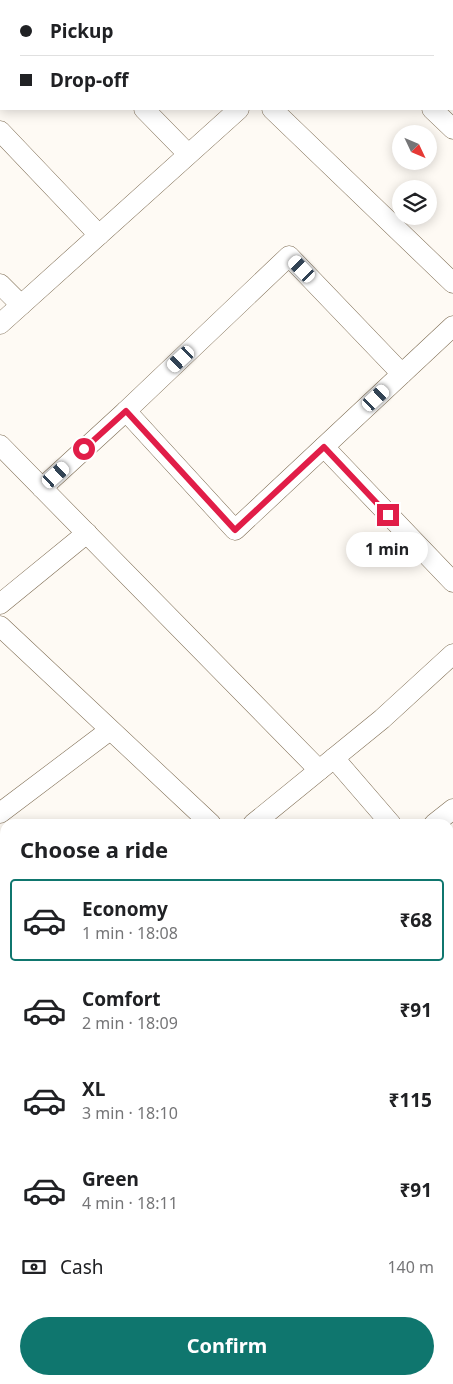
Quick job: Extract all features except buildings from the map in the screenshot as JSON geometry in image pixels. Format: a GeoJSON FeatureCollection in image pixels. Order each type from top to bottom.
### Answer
{"type":"FeatureCollection","features":[{"type":"Feature","properties":{"kind":"street"},"geometry":{"type":"LineString","coordinates":[[145,110],[188,154]]}},
{"type":"Feature","properties":{"kind":"street"},"geometry":{"type":"LineString","coordinates":[[0,324],[238,110]]}},
{"type":"Feature","properties":{"kind":"street"},"geometry":{"type":"LineString","coordinates":[[273,110],[453,284]]}},
{"type":"Feature","properties":{"kind":"street"},"geometry":{"type":"LineString","coordinates":[[433,110],[453,129]]}},
{"type":"Feature","properties":{"kind":"street"},"geometry":{"type":"LineString","coordinates":[[0,131],[99,235]]}},
{"type":"Feature","properties":{"kind":"street"},"geometry":{"type":"LineString","coordinates":[[42,488],[289,256],[402,374]]}},
{"type":"Feature","properties":{"kind":"street"},"geometry":{"type":"LineString","coordinates":[[0,284],[21,305]]}},
{"type":"Feature","properties":{"kind":"street"},"geometry":{"type":"LineString","coordinates":[[126,411],[235,530],[453,326]]}},
{"type":"Feature","properties":{"kind":"street"},"geometry":{"type":"LineString","coordinates":[[0,445],[87,533],[386,819]]}},
{"type":"Feature","properties":{"kind":"street"},"geometry":{"type":"LineString","coordinates":[[324,447],[453,582]]}},
{"type":"Feature","properties":{"kind":"street"},"geometry":{"type":"LineString","coordinates":[[0,604],[87,533]]}},
{"type":"Feature","properties":{"kind":"street"},"geometry":{"type":"LineString","coordinates":[[3,634],[206,819]]}},
{"type":"Feature","properties":{"kind":"street"},"geometry":{"type":"LineString","coordinates":[[258,819],[382,718],[453,654]]}},
{"type":"Feature","properties":{"kind":"street"},"geometry":{"type":"LineString","coordinates":[[0,812],[110,730]]}},
{"type":"Feature","properties":{"kind":"street"},"geometry":{"type":"LineString","coordinates":[[440,819],[453,809]]}},
{"type":"Feature","properties":{"kind":"route"},"geometry":{"type":"LineString","coordinates":[[84,449],[126,411],[235,530],[324,447],[388,515]]}}]}
